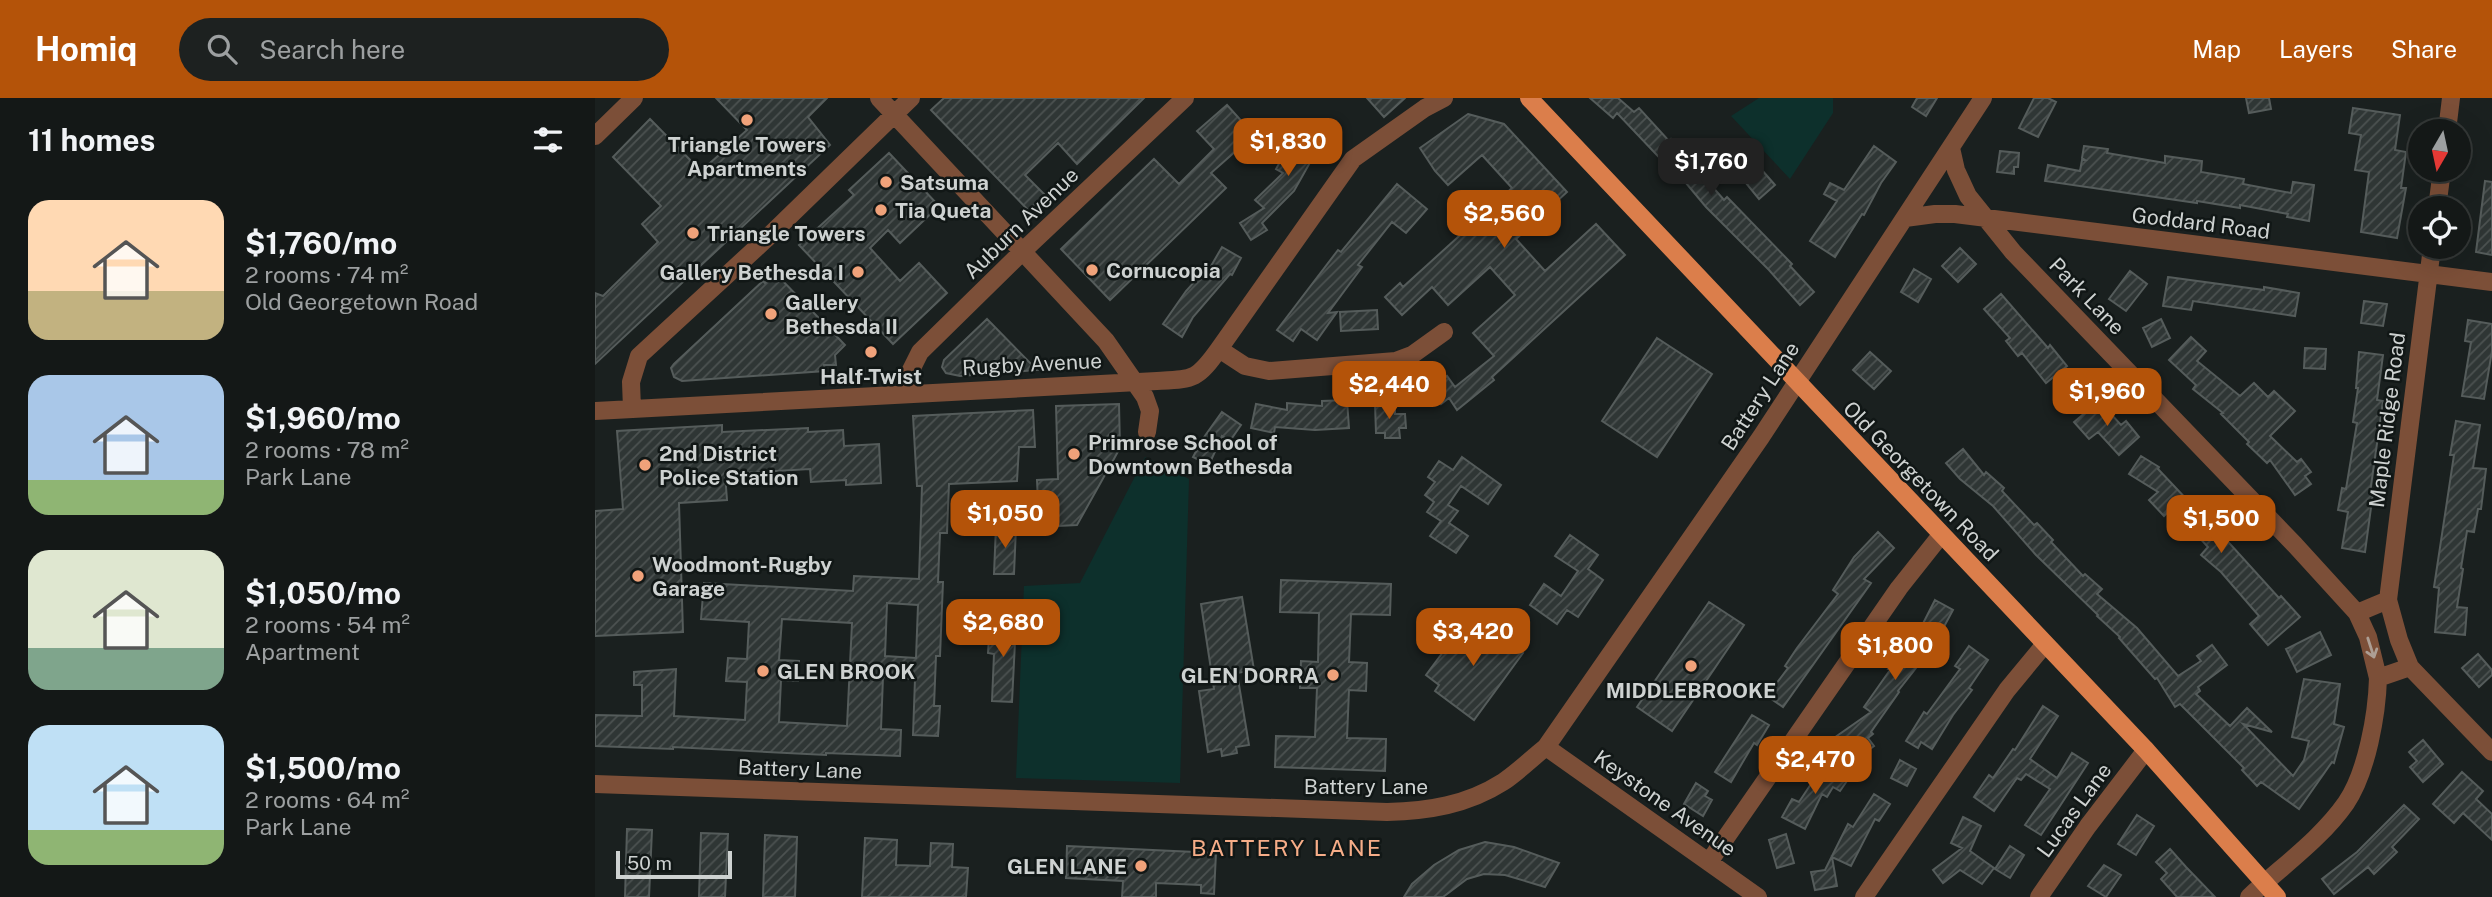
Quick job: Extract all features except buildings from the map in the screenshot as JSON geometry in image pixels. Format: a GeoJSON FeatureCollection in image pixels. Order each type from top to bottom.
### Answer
{"type":"FeatureCollection","features":[{"type":"Feature","properties":{"kind":"main road","name":"Old Georgetown Road"},"geometry":{"type":"LineString","coordinates":[[1529,98],[2146,750],[2277,897]]}},
{"type":"Feature","properties":{"kind":"street"},"geometry":{"type":"LineString","coordinates":[[595,136],[635,98]]}},
{"type":"Feature","properties":{"kind":"street"},"geometry":{"type":"LineString","coordinates":[[880,98],[1106,341],[1145,397],[1150,411],[1147,432]]}},
{"type":"Feature","properties":{"kind":"street"},"geometry":{"type":"LineString","coordinates":[[632,409],[631,382],[639,356],[767,239],[911,98]]}},
{"type":"Feature","properties":{"kind":"street","name":"Auburn Avenue"},"geometry":{"type":"LineString","coordinates":[[907,393],[907,377],[920,352],[1185,98]]}},
{"type":"Feature","properties":{"kind":"street","name":"Rugby Avenue"},"geometry":{"type":"LineString","coordinates":[[595,411],[1186,379],[1197,375],[1204,370],[1353,159],[1425,108],[1444,98]]}},
{"type":"Feature","properties":{"kind":"street","name":"Battery Lane"},"geometry":{"type":"LineString","coordinates":[[595,784],[1408,811],[1439,808],[1468,800],[1504,782],[1546,747],[1761,437],[1983,98]]}},
{"type":"Feature","properties":{"kind":"street"},"geometry":{"type":"LineString","coordinates":[[2448,119],[2451,98]]}},
{"type":"Feature","properties":{"kind":"street","name":"Park Lane"},"geometry":{"type":"LineString","coordinates":[[1951,148],[1956,170],[1968,196],[2013,252],[2357,613]]}},
{"type":"Feature","properties":{"kind":"street","name":"Goddard Road"},"geometry":{"type":"LineString","coordinates":[[1905,218],[1935,214],[1987,219],[2492,282]]}},
{"type":"Feature","properties":{"kind":"street","name":"Maple Ridge Road"},"geometry":{"type":"LineString","coordinates":[[2388,600],[2431,259]]}},
{"type":"Feature","properties":{"kind":"street"},"geometry":{"type":"LineString","coordinates":[[1219,349],[1245,366],[1269,371],[1396,361],[1412,355],[1444,332]]}},
{"type":"Feature","properties":{"kind":"street"},"geometry":{"type":"LineString","coordinates":[[1709,862],[1899,588],[1941,535]]}},
{"type":"Feature","properties":{"kind":"street"},"geometry":{"type":"LineString","coordinates":[[2249,897],[2326,827],[2347,802],[2356,783],[2371,737],[2378,678],[2368,637],[2357,613],[2388,600],[2410,667],[2492,752]]}},
{"type":"Feature","properties":{"kind":"street"},"geometry":{"type":"LineString","coordinates":[[1864,897],[2007,690],[2045,644]]}},
{"type":"Feature","properties":{"kind":"street"},"geometry":{"type":"LineString","coordinates":[[2378,678],[2410,667]]}},
{"type":"Feature","properties":{"kind":"street","name":"Keystone Avenue"},"geometry":{"type":"LineString","coordinates":[[1546,747],[1758,897]]}},
{"type":"Feature","properties":{"kind":"street","name":"Lucas Lane"},"geometry":{"type":"LineString","coordinates":[[2039,897],[2088,826],[2146,750]]}},
{"type":"Feature","properties":{"kind":"green space"},"geometry":{"type":"Polygon","coordinates":[[[1759,98],[1833,98],[1833,113],[1790,179],[1731,116],[1759,98]]]}},
{"type":"Feature","properties":{"kind":"green space"},"geometry":{"type":"Polygon","coordinates":[[[1145,457],[1189,479],[1180,783],[1016,778],[1024,586],[1080,583],[1145,457]]]}},
{"type":"Feature","properties":{"kind":"place","name":"Triangle Towers Apartments"},"geometry":{"type":"Point","coordinates":[747,120]}},
{"type":"Feature","properties":{"kind":"place","name":"Satsuma"},"geometry":{"type":"Point","coordinates":[886,182]}},
{"type":"Feature","properties":{"kind":"place","name":"Tia Queta"},"geometry":{"type":"Point","coordinates":[881,210]}},
{"type":"Feature","properties":{"kind":"place","name":"Triangle Towers"},"geometry":{"type":"Point","coordinates":[693,233]}},
{"type":"Feature","properties":{"kind":"place","name":"Cornucopia"},"geometry":{"type":"Point","coordinates":[1092,270]}},
{"type":"Feature","properties":{"kind":"place","name":"Gallery Bethesda I"},"geometry":{"type":"Point","coordinates":[858,272]}},
{"type":"Feature","properties":{"kind":"place","name":"Gallery Bethesda II"},"geometry":{"type":"Point","coordinates":[771,314]}},
{"type":"Feature","properties":{"kind":"place","name":"Half-Twist"},"geometry":{"type":"Point","coordinates":[871,352]}},
{"type":"Feature","properties":{"kind":"place","name":"Primrose School of Downtown Bethesda"},"geometry":{"type":"Point","coordinates":[1074,454]}},
{"type":"Feature","properties":{"kind":"place","name":"2nd District Police Station"},"geometry":{"type":"Point","coordinates":[645,465]}},
{"type":"Feature","properties":{"kind":"place","name":"Woodmont-Rugby Garage"},"geometry":{"type":"Point","coordinates":[638,576]}},
{"type":"Feature","properties":{"kind":"place","name":"MIDDLEBROOKE"},"geometry":{"type":"Point","coordinates":[1691,666]}},
{"type":"Feature","properties":{"kind":"place","name":"GLEN BROOK"},"geometry":{"type":"Point","coordinates":[763,671]}},
{"type":"Feature","properties":{"kind":"place","name":"GLEN DORRA"},"geometry":{"type":"Point","coordinates":[1333,675]}},
{"type":"Feature","properties":{"kind":"place","name":"GLEN LANE"},"geometry":{"type":"Point","coordinates":[1141,866]}},
{"type":"Feature","properties":{"kind":"district","name":"BATTERY LANE"},"geometry":{"type":"Point","coordinates":[1287,847]}}]}
